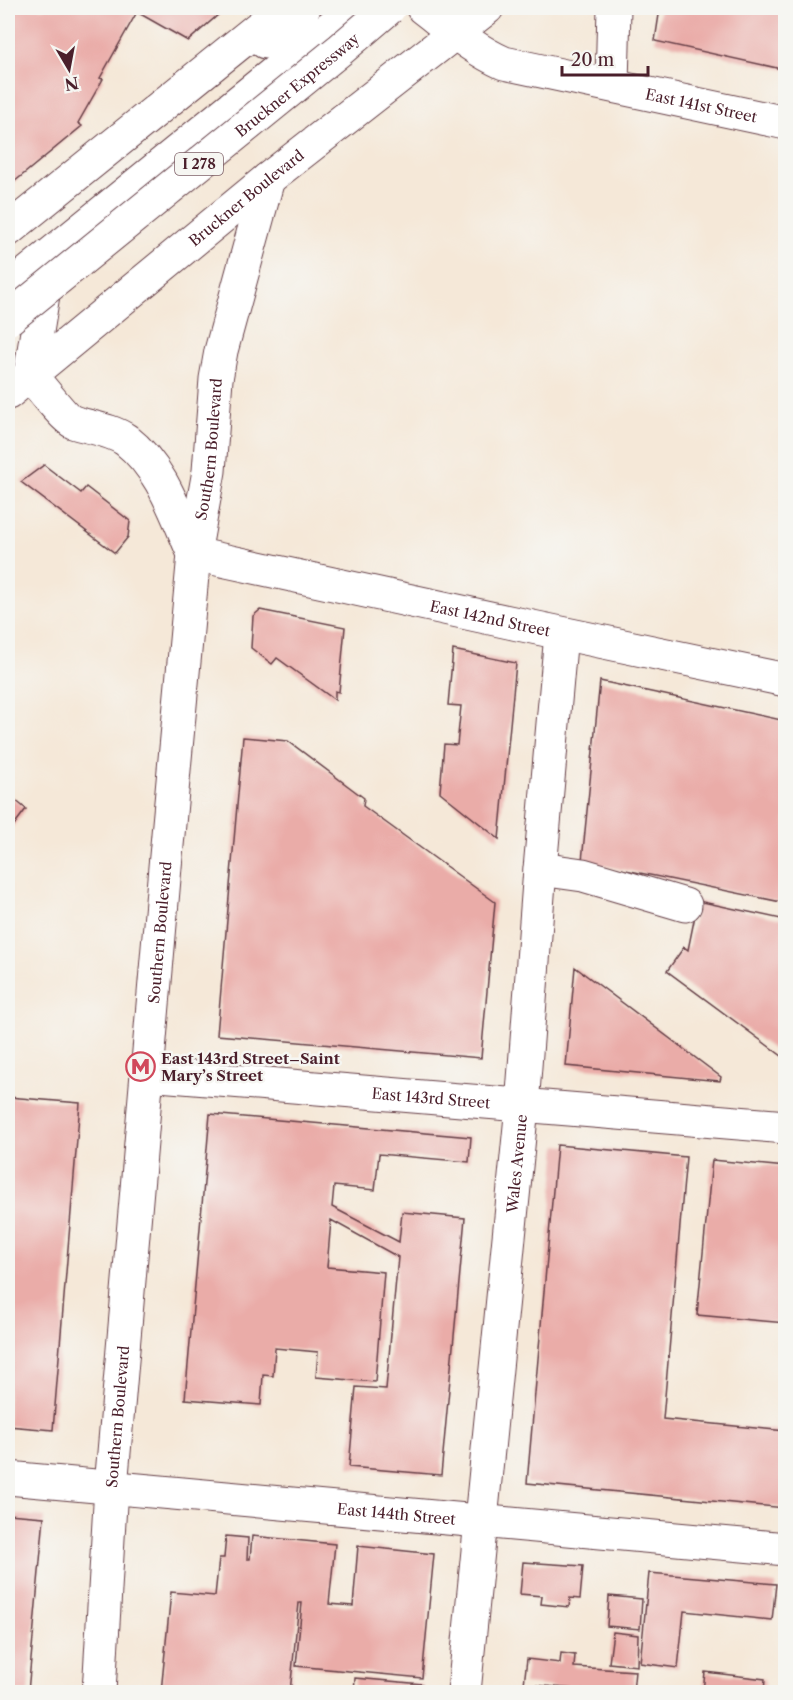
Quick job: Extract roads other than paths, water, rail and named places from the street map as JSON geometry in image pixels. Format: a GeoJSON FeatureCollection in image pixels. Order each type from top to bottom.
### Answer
{"type":"FeatureCollection","features":[{"type":"Feature","properties":{"kind":"main road"},"geometry":{"type":"LineString","coordinates":[[8,230],[283,8]]}},
{"type":"Feature","properties":{"kind":"main road"},"geometry":{"type":"LineString","coordinates":[[8,246],[287,25],[304,8]]}},
{"type":"Feature","properties":{"kind":"main road"},"geometry":{"type":"LineString","coordinates":[[8,289],[354,8]]}},
{"type":"Feature","properties":{"kind":"main road","name":"Bruckner Expressway"},"geometry":{"type":"LineString","coordinates":[[8,319],[341,49],[388,8]]}},
{"type":"Feature","properties":{"kind":"main road","name":"East 141st Street"},"geometry":{"type":"LineString","coordinates":[[423,8],[488,56],[504,63],[612,84],[786,123]]}},
{"type":"Feature","properties":{"kind":"main road","name":"Bruckner Boulevard"},"geometry":{"type":"LineString","coordinates":[[19,384],[268,179],[487,8]]}},
{"type":"Feature","properties":{"kind":"main road"},"geometry":{"type":"LineString","coordinates":[[612,84],[614,8]]}},
{"type":"Feature","properties":{"kind":"main road","name":"Southern Boulevard"},"geometry":{"type":"LineString","coordinates":[[99,1692],[111,1487],[194,554],[209,471],[220,351],[268,179]]}},
{"type":"Feature","properties":{"kind":"main road"},"geometry":{"type":"LineString","coordinates":[[50,255],[19,384],[71,422],[93,426],[124,440],[152,467],[162,483],[194,554]]}},
{"type":"Feature","properties":{"kind":"main road","name":"East 142nd Street"},"geometry":{"type":"LineString","coordinates":[[194,554],[561,634],[786,680]]}},
{"type":"Feature","properties":{"kind":"main road","name":"Wales Avenue"},"geometry":{"type":"LineString","coordinates":[[464,1692],[479,1521],[522,1106],[561,634]]}},
{"type":"Feature","properties":{"kind":"main road"},"geometry":{"type":"LineString","coordinates":[[540,869],[583,875],[685,905]]}},
{"type":"Feature","properties":{"kind":"main road","name":"East 143rd Street"},"geometry":{"type":"LineString","coordinates":[[147,1074],[786,1127]]}},
{"type":"Feature","properties":{"kind":"main road","name":"East 144th Street"},"geometry":{"type":"LineString","coordinates":[[8,1478],[786,1549]]}},
{"type":"Feature","properties":{"kind":"place","name":"East 143rd Street–Saint Mary’s Street"},"geometry":{"type":"Point","coordinates":[140,1067]}}]}
